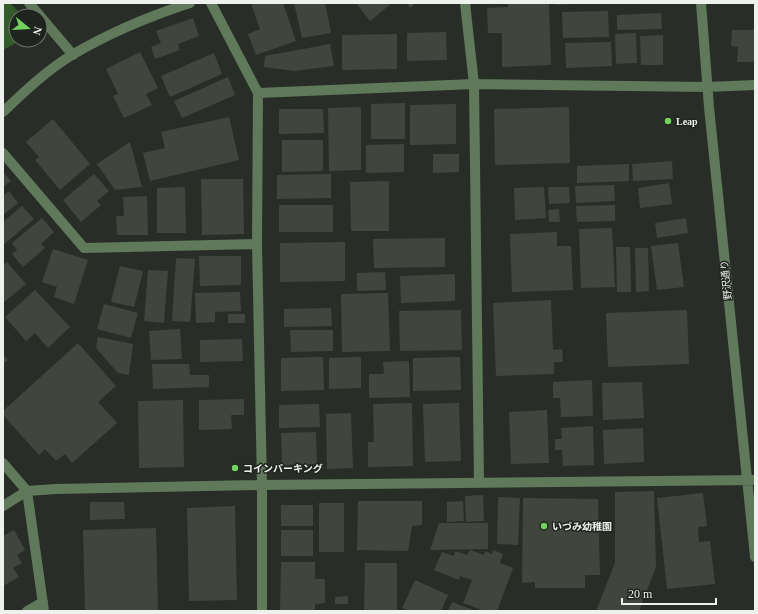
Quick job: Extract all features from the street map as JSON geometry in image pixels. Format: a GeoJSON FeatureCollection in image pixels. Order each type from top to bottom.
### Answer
{"type":"FeatureCollection","features":[{"type":"Feature","properties":{"kind":"street"},"geometry":{"type":"LineString","coordinates":[[3,112],[72,55],[152,15],[190,3]]}},
{"type":"Feature","properties":{"kind":"street"},"geometry":{"type":"LineString","coordinates":[[211,3],[258,94],[257,244],[262,485],[262,611]]}},
{"type":"Feature","properties":{"kind":"street"},"geometry":{"type":"LineString","coordinates":[[466,3],[474,84],[479,482]]}},
{"type":"Feature","properties":{"kind":"street","name":"野沢通り"},"geometry":{"type":"LineString","coordinates":[[702,3],[707,87],[751,480],[755,557]]}},
{"type":"Feature","properties":{"kind":"street"},"geometry":{"type":"LineString","coordinates":[[33,4],[72,55]]}},
{"type":"Feature","properties":{"kind":"street"},"geometry":{"type":"LineString","coordinates":[[258,94],[474,84],[707,87],[755,85]]}},
{"type":"Feature","properties":{"kind":"street"},"geometry":{"type":"LineString","coordinates":[[3,153],[84,248],[257,244]]}},
{"type":"Feature","properties":{"kind":"street"},"geometry":{"type":"LineString","coordinates":[[3,463],[27,491],[44,606],[27,611]]}},
{"type":"Feature","properties":{"kind":"street"},"geometry":{"type":"LineString","coordinates":[[3,506],[27,491],[262,485],[751,480]]}},
{"type":"Feature","properties":{"kind":"green space"},"geometry":{"type":"Polygon","coordinates":[[[3,3],[10,3],[15,8],[8,8],[8,47],[3,50],[3,3]]]}},
{"type":"Feature","properties":{"kind":"building"},"geometry":{"type":"Polygon","coordinates":[[[251,3],[283,3],[296,41],[256,55],[248,34],[260,29],[251,3]]]}},
{"type":"Feature","properties":{"kind":"building"},"geometry":{"type":"Polygon","coordinates":[[[294,3],[325,3],[331,33],[302,38],[294,3]]]}},
{"type":"Feature","properties":{"kind":"building"},"geometry":{"type":"Polygon","coordinates":[[[356,3],[392,3],[370,21],[356,3]]]}},
{"type":"Feature","properties":{"kind":"building"},"geometry":{"type":"Polygon","coordinates":[[[407,3],[416,3],[410,8],[407,3]]]}},
{"type":"Feature","properties":{"kind":"building"},"geometry":{"type":"Polygon","coordinates":[[[508,3],[549,3],[551,65],[502,67],[502,33],[488,33],[487,8],[508,7],[508,3]]]}},
{"type":"Feature","properties":{"kind":"building"},"geometry":{"type":"Polygon","coordinates":[[[556,3],[570,3],[570,4],[556,5],[556,3]]]}},
{"type":"Feature","properties":{"kind":"building"},"geometry":{"type":"Polygon","coordinates":[[[608,11],[609,37],[563,38],[562,12],[608,11]]]}},
{"type":"Feature","properties":{"kind":"building"},"geometry":{"type":"Polygon","coordinates":[[[661,13],[662,29],[617,30],[617,15],[661,13]]]}},
{"type":"Feature","properties":{"kind":"building"},"geometry":{"type":"Polygon","coordinates":[[[193,18],[199,36],[178,44],[180,50],[155,59],[151,47],[161,43],[156,31],[193,18]]]}},
{"type":"Feature","properties":{"kind":"building"},"geometry":{"type":"Polygon","coordinates":[[[732,30],[755,30],[755,62],[737,62],[738,47],[731,46],[732,30]]]}},
{"type":"Feature","properties":{"kind":"building"},"geometry":{"type":"Polygon","coordinates":[[[446,32],[447,60],[407,61],[407,33],[446,32]]]}},
{"type":"Feature","properties":{"kind":"building"},"geometry":{"type":"Polygon","coordinates":[[[636,33],[637,63],[616,64],[615,34],[636,33]]]}},
{"type":"Feature","properties":{"kind":"building"},"geometry":{"type":"Polygon","coordinates":[[[397,34],[397,69],[342,70],[342,35],[397,34]]]}},
{"type":"Feature","properties":{"kind":"building"},"geometry":{"type":"Polygon","coordinates":[[[663,35],[663,65],[641,65],[640,36],[663,35]]]}},
{"type":"Feature","properties":{"kind":"building"},"geometry":{"type":"Polygon","coordinates":[[[611,42],[612,66],[566,68],[565,43],[611,42]]]}},
{"type":"Feature","properties":{"kind":"building"},"geometry":{"type":"Polygon","coordinates":[[[330,44],[334,66],[294,71],[264,67],[265,56],[330,44]]]}},
{"type":"Feature","properties":{"kind":"building"},"geometry":{"type":"Polygon","coordinates":[[[140,52],[158,88],[146,94],[152,105],[124,118],[113,96],[118,94],[106,69],[140,52]]]}},
{"type":"Feature","properties":{"kind":"building"},"geometry":{"type":"Polygon","coordinates":[[[214,53],[222,74],[170,97],[161,76],[214,53]]]}},
{"type":"Feature","properties":{"kind":"building"},"geometry":{"type":"Polygon","coordinates":[[[228,77],[235,95],[182,118],[174,101],[228,77]]]}},
{"type":"Feature","properties":{"kind":"building"},"geometry":{"type":"Polygon","coordinates":[[[405,103],[405,139],[371,139],[371,104],[405,103]]]}},
{"type":"Feature","properties":{"kind":"building"},"geometry":{"type":"Polygon","coordinates":[[[456,104],[456,144],[410,145],[410,105],[456,104]]]}},
{"type":"Feature","properties":{"kind":"building"},"geometry":{"type":"Polygon","coordinates":[[[361,107],[361,170],[329,171],[328,108],[361,107]]]}},
{"type":"Feature","properties":{"kind":"building"},"geometry":{"type":"Polygon","coordinates":[[[569,107],[570,163],[495,165],[494,109],[569,107]]]}},
{"type":"Feature","properties":{"kind":"building"},"geometry":{"type":"Polygon","coordinates":[[[279,109],[323,109],[324,133],[279,134],[279,109]]]}},
{"type":"Feature","properties":{"kind":"building"},"geometry":{"type":"Polygon","coordinates":[[[229,117],[239,160],[150,181],[143,153],[165,148],[161,132],[229,117]]]}},
{"type":"Feature","properties":{"kind":"building"},"geometry":{"type":"Polygon","coordinates":[[[53,119],[90,164],[60,190],[35,160],[39,157],[26,142],[53,119]]]}},
{"type":"Feature","properties":{"kind":"building"},"geometry":{"type":"Polygon","coordinates":[[[282,140],[323,140],[323,171],[282,172],[282,140]]]}},
{"type":"Feature","properties":{"kind":"building"},"geometry":{"type":"Polygon","coordinates":[[[130,142],[142,187],[115,190],[97,164],[130,142]]]}},
{"type":"Feature","properties":{"kind":"building"},"geometry":{"type":"Polygon","coordinates":[[[404,144],[404,172],[366,173],[366,145],[404,144]]]}},
{"type":"Feature","properties":{"kind":"building"},"geometry":{"type":"Polygon","coordinates":[[[433,154],[459,154],[459,172],[433,173],[433,154]]]}},
{"type":"Feature","properties":{"kind":"building"},"geometry":{"type":"Polygon","coordinates":[[[672,161],[673,179],[633,181],[632,164],[672,161]]]}},
{"type":"Feature","properties":{"kind":"building"},"geometry":{"type":"Polygon","coordinates":[[[629,164],[629,181],[577,183],[577,166],[629,164]]]}},
{"type":"Feature","properties":{"kind":"building"},"geometry":{"type":"Polygon","coordinates":[[[3,172],[11,181],[3,187],[3,172]]]}},
{"type":"Feature","properties":{"kind":"building"},"geometry":{"type":"Polygon","coordinates":[[[94,174],[109,191],[97,201],[101,205],[81,222],[63,200],[94,174]]]}},
{"type":"Feature","properties":{"kind":"building"},"geometry":{"type":"Polygon","coordinates":[[[331,174],[331,198],[277,199],[277,175],[331,174]]]}},
{"type":"Feature","properties":{"kind":"building"},"geometry":{"type":"Polygon","coordinates":[[[201,179],[243,179],[244,234],[202,235],[201,179]]]}},
{"type":"Feature","properties":{"kind":"building"},"geometry":{"type":"Polygon","coordinates":[[[389,181],[389,231],[351,231],[350,182],[389,181]]]}},
{"type":"Feature","properties":{"kind":"building"},"geometry":{"type":"Polygon","coordinates":[[[669,183],[672,204],[640,208],[638,188],[669,183]]]}},
{"type":"Feature","properties":{"kind":"building"},"geometry":{"type":"Polygon","coordinates":[[[614,185],[615,201],[576,203],[575,186],[614,185]]]}},
{"type":"Feature","properties":{"kind":"building"},"geometry":{"type":"Polygon","coordinates":[[[185,187],[186,233],[157,233],[157,188],[185,187]]]}},
{"type":"Feature","properties":{"kind":"building"},"geometry":{"type":"Polygon","coordinates":[[[544,187],[546,218],[515,220],[514,188],[544,187]]]}},
{"type":"Feature","properties":{"kind":"building"},"geometry":{"type":"Polygon","coordinates":[[[548,187],[569,187],[570,203],[549,204],[548,187]]]}},
{"type":"Feature","properties":{"kind":"building"},"geometry":{"type":"Polygon","coordinates":[[[9,191],[18,203],[3,215],[3,196],[9,191]]]}},
{"type":"Feature","properties":{"kind":"building"},"geometry":{"type":"Polygon","coordinates":[[[147,196],[148,235],[117,235],[116,216],[124,216],[123,197],[147,196]]]}},
{"type":"Feature","properties":{"kind":"building"},"geometry":{"type":"Polygon","coordinates":[[[279,205],[333,205],[333,232],[279,232],[279,205]]]}},
{"type":"Feature","properties":{"kind":"building"},"geometry":{"type":"Polygon","coordinates":[[[615,205],[615,221],[577,222],[576,206],[615,205]]]}},
{"type":"Feature","properties":{"kind":"building"},"geometry":{"type":"Polygon","coordinates":[[[22,206],[34,219],[3,245],[3,222],[22,206]]]}},
{"type":"Feature","properties":{"kind":"building"},"geometry":{"type":"Polygon","coordinates":[[[559,209],[560,222],[549,222],[548,210],[559,209]]]}},
{"type":"Feature","properties":{"kind":"building"},"geometry":{"type":"Polygon","coordinates":[[[42,218],[54,232],[41,244],[45,248],[23,267],[12,254],[17,250],[12,243],[42,218]]]}},
{"type":"Feature","properties":{"kind":"building"},"geometry":{"type":"Polygon","coordinates":[[[686,218],[688,233],[657,238],[655,223],[686,218]]]}},
{"type":"Feature","properties":{"kind":"building"},"geometry":{"type":"Polygon","coordinates":[[[612,228],[615,287],[581,288],[579,229],[612,228]]]}},
{"type":"Feature","properties":{"kind":"building"},"geometry":{"type":"Polygon","coordinates":[[[557,232],[557,246],[571,246],[573,290],[512,292],[510,234],[557,232]]]}},
{"type":"Feature","properties":{"kind":"building"},"geometry":{"type":"Polygon","coordinates":[[[445,238],[445,267],[374,268],[373,239],[445,238]]]}},
{"type":"Feature","properties":{"kind":"building"},"geometry":{"type":"Polygon","coordinates":[[[345,242],[345,281],[280,282],[280,243],[345,242]]]}},
{"type":"Feature","properties":{"kind":"building"},"geometry":{"type":"Polygon","coordinates":[[[678,243],[684,287],[657,290],[651,246],[678,243]]]}},
{"type":"Feature","properties":{"kind":"building"},"geometry":{"type":"Polygon","coordinates":[[[616,247],[630,247],[631,292],[617,292],[616,247]]]}},
{"type":"Feature","properties":{"kind":"building"},"geometry":{"type":"Polygon","coordinates":[[[635,248],[648,248],[649,291],[636,292],[635,248]]]}},
{"type":"Feature","properties":{"kind":"building"},"geometry":{"type":"Polygon","coordinates":[[[53,249],[88,260],[74,304],[54,297],[57,287],[42,282],[53,249]]]}},
{"type":"Feature","properties":{"kind":"building"},"geometry":{"type":"Polygon","coordinates":[[[199,256],[241,256],[241,285],[200,286],[199,256]]]}},
{"type":"Feature","properties":{"kind":"building"},"geometry":{"type":"Polygon","coordinates":[[[176,258],[195,259],[190,322],[172,321],[176,258]]]}},
{"type":"Feature","properties":{"kind":"building"},"geometry":{"type":"Polygon","coordinates":[[[7,262],[26,284],[3,303],[3,265],[7,262]]]}},
{"type":"Feature","properties":{"kind":"building"},"geometry":{"type":"Polygon","coordinates":[[[120,266],[143,271],[134,307],[111,302],[120,266]]]}},
{"type":"Feature","properties":{"kind":"building"},"geometry":{"type":"Polygon","coordinates":[[[148,270],[168,271],[164,323],[144,321],[148,270]]]}},
{"type":"Feature","properties":{"kind":"building"},"geometry":{"type":"Polygon","coordinates":[[[385,272],[386,290],[357,291],[357,273],[385,272]]]}},
{"type":"Feature","properties":{"kind":"building"},"geometry":{"type":"Polygon","coordinates":[[[455,274],[455,301],[401,303],[400,276],[455,274]]]}},
{"type":"Feature","properties":{"kind":"building"},"geometry":{"type":"Polygon","coordinates":[[[35,290],[70,327],[48,348],[35,333],[26,341],[5,317],[35,290]]]}},
{"type":"Feature","properties":{"kind":"building"},"geometry":{"type":"Polygon","coordinates":[[[240,292],[241,311],[215,312],[215,322],[196,323],[195,293],[240,292]]]}},
{"type":"Feature","properties":{"kind":"building"},"geometry":{"type":"Polygon","coordinates":[[[388,293],[390,351],[342,352],[341,294],[388,293]]]}},
{"type":"Feature","properties":{"kind":"building"},"geometry":{"type":"Polygon","coordinates":[[[551,300],[553,350],[562,349],[563,362],[554,362],[554,374],[496,376],[493,303],[551,300]]]}},
{"type":"Feature","properties":{"kind":"building"},"geometry":{"type":"Polygon","coordinates":[[[104,304],[138,313],[131,338],[97,329],[104,304]]]}},
{"type":"Feature","properties":{"kind":"building"},"geometry":{"type":"Polygon","coordinates":[[[331,308],[332,326],[284,327],[284,309],[331,308]]]}},
{"type":"Feature","properties":{"kind":"building"},"geometry":{"type":"Polygon","coordinates":[[[461,310],[462,350],[400,351],[399,311],[461,310]]]}},
{"type":"Feature","properties":{"kind":"building"},"geometry":{"type":"Polygon","coordinates":[[[687,310],[689,364],[608,367],[606,313],[687,310]]]}},
{"type":"Feature","properties":{"kind":"building"},"geometry":{"type":"Polygon","coordinates":[[[228,314],[245,314],[245,323],[228,323],[228,314]]]}},
{"type":"Feature","properties":{"kind":"building"},"geometry":{"type":"Polygon","coordinates":[[[180,329],[182,359],[151,360],[149,331],[180,329]]]}},
{"type":"Feature","properties":{"kind":"building"},"geometry":{"type":"Polygon","coordinates":[[[290,330],[333,330],[333,351],[291,352],[290,330]]]}},
{"type":"Feature","properties":{"kind":"building"},"geometry":{"type":"Polygon","coordinates":[[[98,337],[133,344],[129,375],[118,373],[96,348],[98,337]]]}},
{"type":"Feature","properties":{"kind":"building"},"geometry":{"type":"Polygon","coordinates":[[[242,339],[243,361],[200,362],[200,340],[242,339]]]}},
{"type":"Feature","properties":{"kind":"building"},"geometry":{"type":"Polygon","coordinates":[[[78,343],[116,386],[98,402],[117,423],[72,463],[65,454],[56,461],[45,449],[39,455],[3,415],[3,411],[78,343]]]}},
{"type":"Feature","properties":{"kind":"building"},"geometry":{"type":"Polygon","coordinates":[[[3,354],[8,360],[3,364],[3,354]]]}},
{"type":"Feature","properties":{"kind":"building"},"geometry":{"type":"Polygon","coordinates":[[[323,357],[324,390],[281,391],[281,358],[323,357]]]}},
{"type":"Feature","properties":{"kind":"building"},"geometry":{"type":"Polygon","coordinates":[[[361,357],[361,388],[329,389],[329,358],[361,357]]]}},
{"type":"Feature","properties":{"kind":"building"},"geometry":{"type":"Polygon","coordinates":[[[460,357],[461,390],[413,391],[413,358],[460,357]]]}},
{"type":"Feature","properties":{"kind":"building"},"geometry":{"type":"Polygon","coordinates":[[[409,361],[410,397],[369,398],[369,374],[384,374],[383,362],[409,361]]]}},
{"type":"Feature","properties":{"kind":"building"},"geometry":{"type":"Polygon","coordinates":[[[152,364],[189,364],[190,375],[209,375],[209,387],[153,389],[152,364]]]}},
{"type":"Feature","properties":{"kind":"building"},"geometry":{"type":"Polygon","coordinates":[[[592,380],[593,416],[561,417],[560,398],[553,398],[553,382],[592,380]]]}},
{"type":"Feature","properties":{"kind":"building"},"geometry":{"type":"Polygon","coordinates":[[[642,382],[644,418],[603,420],[602,383],[642,382]]]}},
{"type":"Feature","properties":{"kind":"building"},"geometry":{"type":"Polygon","coordinates":[[[244,399],[244,415],[231,415],[232,429],[199,430],[199,400],[244,399]]]}},
{"type":"Feature","properties":{"kind":"building"},"geometry":{"type":"Polygon","coordinates":[[[183,400],[184,467],[139,468],[138,401],[183,400]]]}},
{"type":"Feature","properties":{"kind":"building"},"geometry":{"type":"Polygon","coordinates":[[[412,403],[413,466],[368,467],[368,442],[374,442],[373,404],[412,403]]]}},
{"type":"Feature","properties":{"kind":"building"},"geometry":{"type":"Polygon","coordinates":[[[459,403],[461,461],[425,462],[423,404],[459,403]]]}},
{"type":"Feature","properties":{"kind":"building"},"geometry":{"type":"Polygon","coordinates":[[[319,404],[320,427],[279,428],[279,405],[319,404]]]}},
{"type":"Feature","properties":{"kind":"building"},"geometry":{"type":"Polygon","coordinates":[[[547,410],[549,463],[511,464],[509,412],[547,410]]]}},
{"type":"Feature","properties":{"kind":"building"},"geometry":{"type":"Polygon","coordinates":[[[351,413],[353,468],[327,469],[326,414],[351,413]]]}},
{"type":"Feature","properties":{"kind":"building"},"geometry":{"type":"Polygon","coordinates":[[[593,426],[594,465],[563,466],[562,450],[555,450],[555,439],[562,439],[561,428],[593,426]]]}},
{"type":"Feature","properties":{"kind":"building"},"geometry":{"type":"Polygon","coordinates":[[[643,428],[644,462],[604,464],[603,430],[643,428]]]}},
{"type":"Feature","properties":{"kind":"building"},"geometry":{"type":"Polygon","coordinates":[[[316,432],[317,464],[282,465],[281,433],[316,432]]]}},
{"type":"Feature","properties":{"kind":"building"},"geometry":{"type":"Polygon","coordinates":[[[654,491],[656,567],[639,611],[596,611],[615,563],[615,492],[654,491]]]}},
{"type":"Feature","properties":{"kind":"building"},"geometry":{"type":"Polygon","coordinates":[[[703,493],[707,526],[698,527],[699,542],[710,541],[715,584],[667,589],[657,498],[703,493]]]}},
{"type":"Feature","properties":{"kind":"building"},"geometry":{"type":"Polygon","coordinates":[[[483,495],[484,521],[466,522],[465,496],[483,495]]]}},
{"type":"Feature","properties":{"kind":"building"},"geometry":{"type":"Polygon","coordinates":[[[498,497],[520,498],[518,545],[497,544],[498,497]]]}},
{"type":"Feature","properties":{"kind":"building"},"geometry":{"type":"Polygon","coordinates":[[[523,498],[598,499],[600,575],[585,575],[585,588],[535,588],[535,582],[522,583],[523,498]]]}},
{"type":"Feature","properties":{"kind":"building"},"geometry":{"type":"Polygon","coordinates":[[[358,501],[422,501],[422,525],[412,526],[408,551],[357,550],[358,501]]]}},
{"type":"Feature","properties":{"kind":"building"},"geometry":{"type":"Polygon","coordinates":[[[463,501],[464,521],[447,522],[447,502],[463,501]]]}},
{"type":"Feature","properties":{"kind":"building"},"geometry":{"type":"Polygon","coordinates":[[[90,502],[124,502],[125,519],[90,520],[90,502]]]}},
{"type":"Feature","properties":{"kind":"building"},"geometry":{"type":"Polygon","coordinates":[[[319,503],[344,503],[344,552],[319,552],[319,503]]]}},
{"type":"Feature","properties":{"kind":"building"},"geometry":{"type":"Polygon","coordinates":[[[281,505],[313,505],[313,526],[281,526],[281,505]]]}},
{"type":"Feature","properties":{"kind":"building"},"geometry":{"type":"Polygon","coordinates":[[[235,506],[237,600],[189,601],[187,508],[235,506]]]}},
{"type":"Feature","properties":{"kind":"building"},"geometry":{"type":"Polygon","coordinates":[[[439,523],[488,523],[488,549],[430,550],[439,523]]]}},
{"type":"Feature","properties":{"kind":"building"},"geometry":{"type":"Polygon","coordinates":[[[156,528],[158,611],[85,611],[83,530],[156,528]]]}},
{"type":"Feature","properties":{"kind":"building"},"geometry":{"type":"Polygon","coordinates":[[[14,530],[25,550],[17,555],[22,563],[13,568],[19,577],[3,586],[3,536],[14,530]]]}},
{"type":"Feature","properties":{"kind":"building"},"geometry":{"type":"Polygon","coordinates":[[[281,530],[313,530],[313,556],[281,556],[281,530]]]}},
{"type":"Feature","properties":{"kind":"building"},"geometry":{"type":"Polygon","coordinates":[[[470,550],[484,555],[485,551],[492,554],[493,550],[503,554],[500,563],[513,568],[497,611],[485,611],[463,603],[472,580],[460,576],[459,580],[434,570],[442,552],[454,556],[455,551],[467,555],[470,550]]]}},
{"type":"Feature","properties":{"kind":"building"},"geometry":{"type":"Polygon","coordinates":[[[281,562],[315,562],[315,579],[325,579],[325,603],[315,604],[315,611],[280,611],[281,562]]]}},
{"type":"Feature","properties":{"kind":"building"},"geometry":{"type":"Polygon","coordinates":[[[365,563],[397,563],[397,611],[364,611],[365,563]]]}},
{"type":"Feature","properties":{"kind":"building"},"geometry":{"type":"Polygon","coordinates":[[[415,580],[448,595],[441,611],[409,611],[402,608],[415,580]]]}},
{"type":"Feature","properties":{"kind":"building"},"geometry":{"type":"Polygon","coordinates":[[[348,596],[348,604],[335,604],[335,597],[348,596]]]}},
{"type":"Feature","properties":{"kind":"building"},"geometry":{"type":"Polygon","coordinates":[[[452,602],[476,611],[448,611],[452,602]]]}},
{"type":"Feature","properties":{"kind":"place","name":"Leap"},"geometry":{"type":"Point","coordinates":[668,121]}},
{"type":"Feature","properties":{"kind":"place","name":"コインパーキング"},"geometry":{"type":"Point","coordinates":[235,468]}},
{"type":"Feature","properties":{"kind":"place","name":"いづみ幼稚園"},"geometry":{"type":"Point","coordinates":[544,526]}}]}
